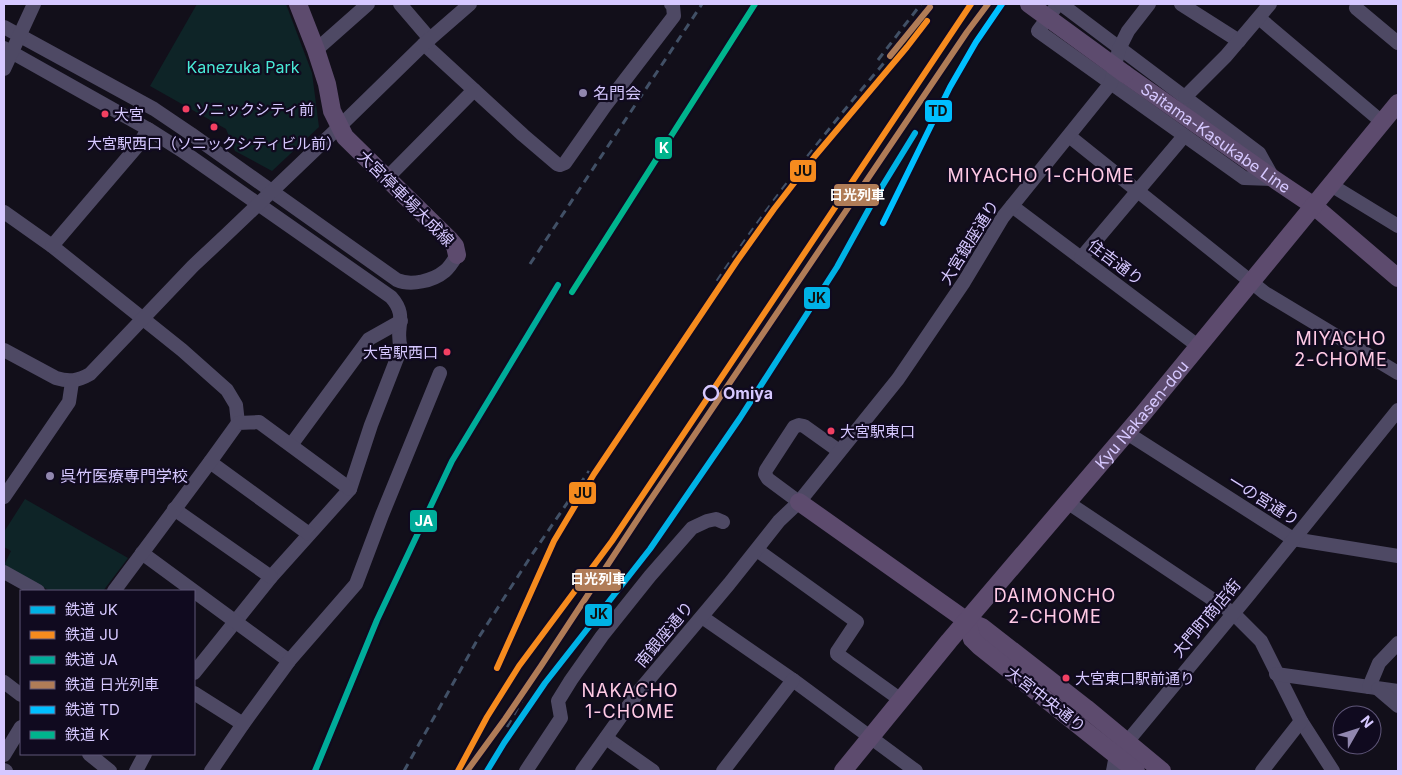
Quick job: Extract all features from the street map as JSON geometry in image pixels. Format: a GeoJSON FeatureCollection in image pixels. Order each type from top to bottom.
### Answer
{"type":"FeatureCollection","features":[{"type":"Feature","properties":{"kind":"main road","name":"大宮停車場大成線"},"geometry":{"type":"LineString","coordinates":[[298,4],[327,84],[332,111],[342,132],[456,246],[457,255]]}},
{"type":"Feature","properties":{"kind":"main road","name":"Saitama-Kasukabe Line"},"geometry":{"type":"LineString","coordinates":[[1029,4],[1118,78],[1314,206],[1398,278]]}},
{"type":"Feature","properties":{"kind":"main road","name":"Kyu Nakasen-dou"},"geometry":{"type":"LineString","coordinates":[[843,771],[967,621],[1127,433],[1398,103]]}},
{"type":"Feature","properties":{"kind":"main road","name":"大宮中央通り"},"geometry":{"type":"LineString","coordinates":[[799,502],[967,621],[982,627],[1086,708],[1118,756],[1136,771]]}},
{"type":"Feature","properties":{"kind":"main road","name":"大宮中央通り"},"geometry":{"type":"LineString","coordinates":[[1118,756],[1162,771]]}},
{"type":"Feature","properties":{"kind":"street"},"geometry":{"type":"LineString","coordinates":[[4,70],[8,50],[19,36],[34,4]]}},
{"type":"Feature","properties":{"kind":"street"},"geometry":{"type":"LineString","coordinates":[[316,50],[368,4]]}},
{"type":"Feature","properties":{"kind":"street"},"geometry":{"type":"LineString","coordinates":[[400,4],[427,41],[474,90],[556,164],[565,163],[605,106],[674,16],[673,6],[670,4]]}},
{"type":"Feature","properties":{"kind":"street"},"geometry":{"type":"LineString","coordinates":[[4,350],[56,378],[72,382],[90,374],[193,266],[272,191],[342,132],[427,41],[470,4]]}},
{"type":"Feature","properties":{"kind":"street"},"geometry":{"type":"LineString","coordinates":[[1059,4],[1076,8],[1119,49],[1259,153],[1274,179],[1244,178],[1184,136],[1118,78],[1038,32],[1059,4]]}},
{"type":"Feature","properties":{"kind":"street","name":"大宮銀座通り"},"geometry":{"type":"LineString","coordinates":[[799,502],[898,379],[964,282],[1003,217],[1118,78],[1119,49],[1128,31],[1149,4]]}},
{"type":"Feature","properties":{"kind":"street"},"geometry":{"type":"LineString","coordinates":[[1181,4],[1239,41]]}},
{"type":"Feature","properties":{"kind":"street"},"geometry":{"type":"LineString","coordinates":[[1186,98],[1239,41],[1270,4]]}},
{"type":"Feature","properties":{"kind":"street"},"geometry":{"type":"LineString","coordinates":[[1356,8],[1398,43]]}},
{"type":"Feature","properties":{"kind":"street"},"geometry":{"type":"LineString","coordinates":[[1259,18],[1382,122]]}},
{"type":"Feature","properties":{"kind":"street"},"geometry":{"type":"LineString","coordinates":[[4,27],[154,109],[199,139],[388,275],[404,283],[412,283],[434,277],[445,271],[457,255]]}},
{"type":"Feature","properties":{"kind":"street"},"geometry":{"type":"LineString","coordinates":[[8,50],[148,129],[391,297],[398,307],[401,321],[399,343],[401,348],[371,425],[350,489],[271,578],[195,672]]}},
{"type":"Feature","properties":{"kind":"street"},"geometry":{"type":"LineString","coordinates":[[387,178],[474,90]]}},
{"type":"Feature","properties":{"kind":"street"},"geometry":{"type":"LineString","coordinates":[[52,246],[140,143],[148,129]]}},
{"type":"Feature","properties":{"kind":"street"},"geometry":{"type":"LineString","coordinates":[[1069,136],[1274,298],[1398,373]]}},
{"type":"Feature","properties":{"kind":"street"},"geometry":{"type":"LineString","coordinates":[[1081,258],[1184,136]]}},
{"type":"Feature","properties":{"kind":"street"},"geometry":{"type":"LineString","coordinates":[[1331,185],[1398,226]]}},
{"type":"Feature","properties":{"kind":"street","name":"住吉通り"},"geometry":{"type":"LineString","coordinates":[[1012,206],[1198,346]]}},
{"type":"Feature","properties":{"kind":"street"},"geometry":{"type":"LineString","coordinates":[[4,212],[52,246],[182,350],[227,390],[236,404],[238,423],[115,590]]}},
{"type":"Feature","properties":{"kind":"street"},"geometry":{"type":"LineString","coordinates":[[291,445],[369,339],[401,321]]}},
{"type":"Feature","properties":{"kind":"street"},"geometry":{"type":"LineString","coordinates":[[211,771],[289,661],[356,584],[440,373]]}},
{"type":"Feature","properties":{"kind":"street"},"geometry":{"type":"LineString","coordinates":[[4,497],[69,402],[72,382]]}},
{"type":"Feature","properties":{"kind":"street","name":"大門町商店街"},"geometry":{"type":"LineString","coordinates":[[1118,756],[1398,410]]}},
{"type":"Feature","properties":{"kind":"street"},"geometry":{"type":"LineString","coordinates":[[238,423],[259,422],[350,489]]}},
{"type":"Feature","properties":{"kind":"street"},"geometry":{"type":"LineString","coordinates":[[799,502],[768,479],[765,474],[794,427],[804,426],[839,452]]}},
{"type":"Feature","properties":{"kind":"street","name":"一の宮通り"},"geometry":{"type":"LineString","coordinates":[[1127,433],[1293,539],[1398,556]]}},
{"type":"Feature","properties":{"kind":"street"},"geometry":{"type":"LineString","coordinates":[[210,462],[309,534]]}},
{"type":"Feature","properties":{"kind":"street","name":"南銀座通り"},"geometry":{"type":"LineString","coordinates":[[582,771],[640,691],[779,521],[799,502]]}},
{"type":"Feature","properties":{"kind":"street"},"geometry":{"type":"LineString","coordinates":[[1068,502],[1233,614],[1261,641],[1301,721],[1333,771]]}},
{"type":"Feature","properties":{"kind":"street"},"geometry":{"type":"LineString","coordinates":[[174,508],[271,578]]}},
{"type":"Feature","properties":{"kind":"street"},"geometry":{"type":"LineString","coordinates":[[526,771],[561,718],[558,701],[614,621],[667,555],[692,528],[716,519],[724,522]]}},
{"type":"Feature","properties":{"kind":"street"},"geometry":{"type":"LineString","coordinates":[[758,548],[857,622],[837,654],[901,700]]}},
{"type":"Feature","properties":{"kind":"street"},"geometry":{"type":"LineString","coordinates":[[142,553],[193,590]]}},
{"type":"Feature","properties":{"kind":"street"},"geometry":{"type":"LineString","coordinates":[[4,572],[36,590]]}},
{"type":"Feature","properties":{"kind":"street"},"geometry":{"type":"LineString","coordinates":[[195,591],[289,661]]}},
{"type":"Feature","properties":{"kind":"street"},"geometry":{"type":"LineString","coordinates":[[702,617],[793,680],[916,771]]}},
{"type":"Feature","properties":{"kind":"street"},"geometry":{"type":"LineString","coordinates":[[1374,688],[1379,663],[1398,643]]}},
{"type":"Feature","properties":{"kind":"street"},"geometry":{"type":"LineString","coordinates":[[1276,674],[1398,691]]}},
{"type":"Feature","properties":{"kind":"street"},"geometry":{"type":"LineString","coordinates":[[723,771],[793,680]]}},
{"type":"Feature","properties":{"kind":"street"},"geometry":{"type":"LineString","coordinates":[[4,682],[20,694]]}},
{"type":"Feature","properties":{"kind":"street"},"geometry":{"type":"LineString","coordinates":[[1374,688],[1398,706]]}},
{"type":"Feature","properties":{"kind":"street"},"geometry":{"type":"LineString","coordinates":[[195,694],[243,724]]}},
{"type":"Feature","properties":{"kind":"street"},"geometry":{"type":"LineString","coordinates":[[1262,771],[1301,721]]}},
{"type":"Feature","properties":{"kind":"street"},"geometry":{"type":"LineString","coordinates":[[4,755],[20,728]]}},
{"type":"Feature","properties":{"kind":"street"},"geometry":{"type":"LineString","coordinates":[[606,738],[653,771]]}},
{"type":"Feature","properties":{"kind":"street"},"geometry":{"type":"LineString","coordinates":[[91,755],[110,771]]}},
{"type":"Feature","properties":{"kind":"street"},"geometry":{"type":"LineString","coordinates":[[136,771],[144,755]]}},
{"type":"Feature","properties":{"kind":"green space","name":"Kanezuka Park"},"geometry":{"type":"Polygon","coordinates":[[[197,4],[286,4],[312,73],[319,127],[272,171],[235,151],[226,129],[150,86],[197,4]]]}},
{"type":"Feature","properties":{"kind":"green space"},"geometry":{"type":"Polygon","coordinates":[[[25,499],[128,558],[104,590],[48,590],[4,565],[11,551],[4,547],[4,532],[25,499]]]}},
{"type":"Feature","properties":{"kind":"railway"},"geometry":{"type":"LineString","coordinates":[[530,264],[702,4]]}},
{"type":"Feature","properties":{"kind":"railway"},"geometry":{"type":"LineString","coordinates":[[878,60],[921,4]]}},
{"type":"Feature","properties":{"kind":"railway"},"geometry":{"type":"LineString","coordinates":[[717,281],[800,166],[890,56]]}},
{"type":"Feature","properties":{"kind":"railway"},"geometry":{"type":"LineString","coordinates":[[404,771],[479,637],[589,471]]}},
{"type":"Feature","properties":{"kind":"railway"},"geometry":{"type":"LineString","coordinates":[[507,727],[541,666]]}},
{"type":"Feature","properties":{"kind":"rail line","name":"K"},"geometry":{"type":"LineString","coordinates":[[572,292],[755,4]]}},
{"type":"Feature","properties":{"kind":"rail line","name":"JU"},"geometry":{"type":"LineString","coordinates":[[458,771],[487,717],[519,666],[612,541],[971,4]]}},
{"type":"Feature","properties":{"kind":"rail line","name":"日光列車"},"geometry":{"type":"LineString","coordinates":[[467,771],[505,719],[645,508],[967,32],[988,4]]}},
{"type":"Feature","properties":{"kind":"rail line","name":"TD"},"geometry":{"type":"LineString","coordinates":[[883,223],[950,87],[976,42],[1002,4]]}},
{"type":"Feature","properties":{"kind":"rail line","name":"日光列車"},"geometry":{"type":"LineString","coordinates":[[890,56],[930,7]]}},
{"type":"Feature","properties":{"kind":"rail line","name":"JU"},"geometry":{"type":"LineString","coordinates":[[497,668],[554,541],[594,474],[774,209],[815,156],[927,21]]}},
{"type":"Feature","properties":{"kind":"rail line","name":"JK"},"geometry":{"type":"LineString","coordinates":[[487,771],[545,683],[650,549],[740,418],[837,267],[875,198],[915,133]]}},
{"type":"Feature","properties":{"kind":"rail line","name":"JA"},"geometry":{"type":"LineString","coordinates":[[315,771],[377,620],[452,461],[558,285]]}},
{"type":"Feature","properties":{"kind":"place","name":"名門会"},"geometry":{"type":"Point","coordinates":[583,93]}},
{"type":"Feature","properties":{"kind":"place","name":"ソニックシティ前"},"geometry":{"type":"Point","coordinates":[186,109]}},
{"type":"Feature","properties":{"kind":"place","name":"大宮"},"geometry":{"type":"Point","coordinates":[105,114]}},
{"type":"Feature","properties":{"kind":"place","name":"大宮駅西口（ソニックシティビル前）"},"geometry":{"type":"Point","coordinates":[214,127]}},
{"type":"Feature","properties":{"kind":"place","name":"大宮駅西口"},"geometry":{"type":"Point","coordinates":[447,352]}},
{"type":"Feature","properties":{"kind":"place","name":"Omiya"},"geometry":{"type":"Point","coordinates":[711,393]}},
{"type":"Feature","properties":{"kind":"place","name":"大宮駅東口"},"geometry":{"type":"Point","coordinates":[831,431]}},
{"type":"Feature","properties":{"kind":"place","name":"呉竹医療専門学校"},"geometry":{"type":"Point","coordinates":[50,476]}},
{"type":"Feature","properties":{"kind":"place","name":"大宮東口駅前通り"},"geometry":{"type":"Point","coordinates":[1066,678]}},
{"type":"Feature","properties":{"kind":"district","name":"MIYACHO 1-CHOME"},"geometry":{"type":"Point","coordinates":[1041,175]}},
{"type":"Feature","properties":{"kind":"district","name":"MIYACHO 2-CHOME"},"geometry":{"type":"Point","coordinates":[1341,348]}},
{"type":"Feature","properties":{"kind":"district","name":"DAIMONCHO 2-CHOME"},"geometry":{"type":"Point","coordinates":[1055,605]}},
{"type":"Feature","properties":{"kind":"district","name":"NAKACHO 1-CHOME"},"geometry":{"type":"Point","coordinates":[630,700]}}]}
